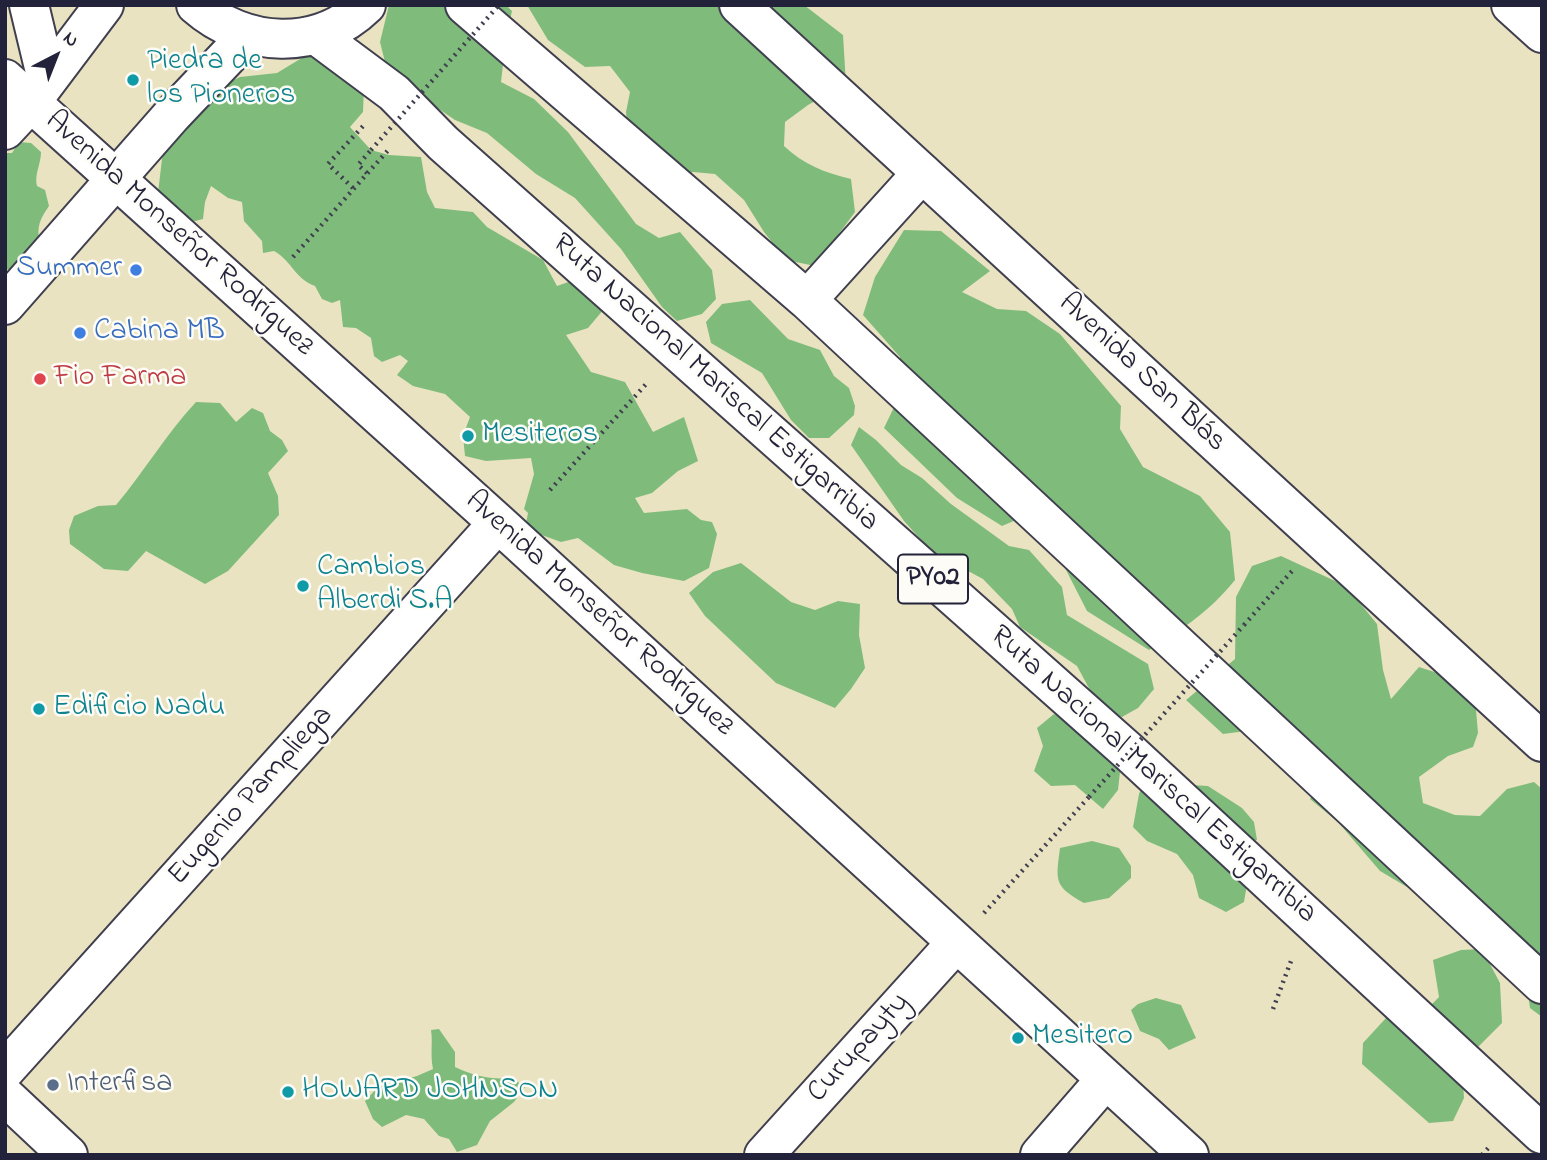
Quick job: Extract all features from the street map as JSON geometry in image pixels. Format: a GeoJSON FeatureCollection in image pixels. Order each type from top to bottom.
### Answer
{"type":"FeatureCollection","features":[{"type":"Feature","properties":{"kind":"main road"},"geometry":{"type":"LineString","coordinates":[[28,87],[29,5]]}},
{"type":"Feature","properties":{"kind":"main road"},"geometry":{"type":"LineString","coordinates":[[5,130],[28,87],[104,5]]}},
{"type":"Feature","properties":{"kind":"main road"},"geometry":{"type":"LineString","coordinates":[[196,5],[214,21],[248,35],[282,40],[316,35],[354,18],[366,5]]}},
{"type":"Feature","properties":{"kind":"main road"},"geometry":{"type":"LineString","coordinates":[[465,5],[807,300],[1542,984]]}},
{"type":"Feature","properties":{"kind":"main road","name":"Avenida San Blás"},"geometry":{"type":"LineString","coordinates":[[740,5],[1542,742]]}},
{"type":"Feature","properties":{"kind":"main road"},"geometry":{"type":"LineString","coordinates":[[1511,5],[1542,33]]}},
{"type":"Feature","properties":{"kind":"main road"},"geometry":{"type":"LineString","coordinates":[[5,305],[172,115],[248,35]]}},
{"type":"Feature","properties":{"kind":"main road","name":"Ruta Nacional Mariscal Estigarribia"},"geometry":{"type":"LineString","coordinates":[[316,35],[394,93],[443,143],[1129,752],[1542,1134]]}},
{"type":"Feature","properties":{"kind":"main road","name":"Avenida Monseñor Rodríguez"},"geometry":{"type":"LineString","coordinates":[[28,87],[116,180],[498,523],[1189,1155]]}},
{"type":"Feature","properties":{"kind":"main road"},"geometry":{"type":"LineString","coordinates":[[807,300],[922,173]]}},
{"type":"Feature","properties":{"kind":"main road","name":"Eugenio Pampliega"},"geometry":{"type":"LineString","coordinates":[[5,1070],[498,523]]}},
{"type":"Feature","properties":{"kind":"main road","name":"Curupayty"},"geometry":{"type":"LineString","coordinates":[[764,1155],[956,943]]}},
{"type":"Feature","properties":{"kind":"main road"},"geometry":{"type":"LineString","coordinates":[[1040,1155],[1105,1079]]}},
{"type":"Feature","properties":{"kind":"main road"},"geometry":{"type":"LineString","coordinates":[[5,1096],[68,1155]]}},
{"type":"Feature","properties":{"kind":"path"},"geometry":{"type":"LineString","coordinates":[[368,173],[358,165],[499,5]]}},
{"type":"Feature","properties":{"kind":"path"},"geometry":{"type":"LineString","coordinates":[[344,147],[328,164],[354,188]]}},
{"type":"Feature","properties":{"kind":"path"},"geometry":{"type":"LineString","coordinates":[[293,257],[380,159]]}},
{"type":"Feature","properties":{"kind":"path"},"geometry":{"type":"LineString","coordinates":[[550,490],[621,411]]}},
{"type":"Feature","properties":{"kind":"path"},"geometry":{"type":"LineString","coordinates":[[956,943],[1321,539]]}},
{"type":"Feature","properties":{"kind":"green space"},"geometry":{"type":"Polygon","coordinates":[[[389,5],[506,5],[512,11],[501,82],[534,99],[568,132],[636,224],[659,238],[680,232],[712,270],[716,299],[702,314],[677,321],[662,307],[621,249],[575,198],[536,174],[487,133],[455,120],[401,83],[387,70],[380,42],[389,5]]]}},
{"type":"Feature","properties":{"kind":"green space"},"geometry":{"type":"Polygon","coordinates":[[[527,5],[804,5],[843,35],[846,84],[808,105],[785,122],[784,146],[815,167],[851,179],[855,212],[815,266],[786,260],[744,200],[715,174],[693,172],[661,187],[631,161],[626,112],[630,92],[610,66],[585,67],[548,40],[527,5]]]}},
{"type":"Feature","properties":{"kind":"green space"},"geometry":{"type":"Polygon","coordinates":[[[305,56],[335,59],[364,87],[363,112],[350,127],[371,150],[389,155],[421,157],[427,192],[435,208],[473,212],[487,227],[543,260],[557,286],[580,278],[604,309],[588,328],[566,335],[591,372],[625,382],[653,432],[684,417],[698,461],[678,471],[652,493],[635,498],[644,513],[687,509],[701,520],[712,522],[717,534],[709,568],[684,581],[642,573],[614,565],[578,538],[561,542],[525,529],[528,513],[524,509],[534,474],[531,458],[486,461],[465,456],[463,436],[470,417],[445,394],[413,386],[397,375],[408,361],[400,355],[382,362],[374,356],[371,338],[356,328],[343,327],[340,300],[332,303],[322,299],[315,286],[302,279],[280,255],[274,251],[263,253],[262,241],[244,221],[242,202],[228,198],[211,186],[203,219],[184,224],[158,193],[172,115],[240,77],[277,73],[305,56]]]}},
{"type":"Feature","properties":{"kind":"green space"},"geometry":{"type":"Polygon","coordinates":[[[19,142],[31,143],[41,152],[36,182],[37,186],[45,190],[49,206],[40,223],[40,243],[21,266],[5,270],[5,153],[12,153],[19,142]]]}},
{"type":"Feature","properties":{"kind":"green space"},"geometry":{"type":"Polygon","coordinates":[[[904,230],[941,231],[990,271],[962,292],[997,309],[1026,311],[1060,334],[1121,406],[1120,429],[1143,467],[1200,496],[1230,532],[1235,580],[1205,611],[1149,650],[1087,611],[1064,566],[1016,520],[1002,526],[957,498],[884,428],[897,401],[900,357],[863,315],[875,277],[904,230]]]}},
{"type":"Feature","properties":{"kind":"green space"},"geometry":{"type":"Polygon","coordinates":[[[750,300],[788,339],[820,350],[834,376],[849,388],[855,406],[854,415],[829,438],[809,438],[791,420],[762,373],[711,343],[706,322],[722,304],[750,300]]]}},
{"type":"Feature","properties":{"kind":"green space"},"geometry":{"type":"Polygon","coordinates":[[[196,402],[220,403],[236,422],[252,408],[263,413],[270,431],[282,440],[288,451],[268,473],[278,496],[279,515],[228,571],[205,584],[146,551],[128,571],[104,569],[70,544],[69,530],[74,516],[98,506],[116,505],[196,402]]]}},
{"type":"Feature","properties":{"kind":"green space"},"geometry":{"type":"Polygon","coordinates":[[[859,427],[901,465],[922,478],[951,504],[1009,546],[1029,550],[1062,587],[1067,615],[1148,664],[1154,689],[1138,708],[1122,717],[1094,705],[1090,690],[1077,666],[1020,627],[1012,609],[983,579],[931,551],[904,521],[851,445],[859,427]]]}},
{"type":"Feature","properties":{"kind":"green space"},"geometry":{"type":"Polygon","coordinates":[[[1281,556],[1346,586],[1377,624],[1383,670],[1391,699],[1419,667],[1453,678],[1476,710],[1478,733],[1473,747],[1448,756],[1419,777],[1423,803],[1455,815],[1480,816],[1507,789],[1534,782],[1542,789],[1542,1017],[1530,1008],[1521,945],[1429,900],[1380,871],[1338,822],[1310,799],[1334,770],[1293,725],[1223,734],[1186,700],[1235,659],[1236,597],[1252,566],[1281,556]]]}},
{"type":"Feature","properties":{"kind":"green space"},"geometry":{"type":"Polygon","coordinates":[[[741,563],[791,602],[815,610],[838,601],[860,604],[859,635],[865,668],[835,708],[776,683],[705,616],[689,593],[713,572],[741,563]]]}},
{"type":"Feature","properties":{"kind":"green space"},"geometry":{"type":"Polygon","coordinates":[[[1054,714],[1092,735],[1120,772],[1118,790],[1103,809],[1075,785],[1051,786],[1034,771],[1043,746],[1037,728],[1054,714]]]}},
{"type":"Feature","properties":{"kind":"green space"},"geometry":{"type":"Polygon","coordinates":[[[1144,782],[1208,786],[1242,808],[1254,822],[1257,840],[1232,848],[1247,884],[1244,902],[1226,912],[1199,898],[1193,875],[1177,854],[1147,841],[1133,827],[1144,782]]]}},
{"type":"Feature","properties":{"kind":"green space"},"geometry":{"type":"Polygon","coordinates":[[[1092,841],[1119,848],[1131,866],[1131,878],[1109,898],[1084,903],[1067,892],[1059,881],[1060,848],[1092,841]]]}},
{"type":"Feature","properties":{"kind":"green space"},"geometry":{"type":"Polygon","coordinates":[[[1482,949],[1500,983],[1502,1023],[1472,1053],[1463,1082],[1464,1098],[1453,1121],[1429,1123],[1362,1064],[1363,1043],[1386,1018],[1429,1007],[1439,997],[1433,960],[1461,950],[1482,949]]]}},
{"type":"Feature","properties":{"kind":"green space"},"geometry":{"type":"Polygon","coordinates":[[[1156,998],[1181,1005],[1196,1038],[1169,1050],[1159,1039],[1140,1031],[1131,1010],[1138,1004],[1156,998]]]}},
{"type":"Feature","properties":{"kind":"green space"},"geometry":{"type":"Polygon","coordinates":[[[439,1029],[455,1052],[455,1067],[483,1077],[512,1078],[525,1087],[514,1102],[490,1121],[477,1145],[457,1152],[449,1139],[439,1136],[424,1119],[406,1115],[382,1127],[373,1119],[365,1101],[378,1087],[433,1069],[431,1030],[439,1029]]]}},
{"type":"Feature","properties":{"kind":"place","name":"Piedra de los Pioneros"},"geometry":{"type":"Point","coordinates":[133,80]}},
{"type":"Feature","properties":{"kind":"place","name":"Summer"},"geometry":{"type":"Point","coordinates":[136,270]}},
{"type":"Feature","properties":{"kind":"place","name":"Cabina MB"},"geometry":{"type":"Point","coordinates":[80,333]}},
{"type":"Feature","properties":{"kind":"place","name":"Fio Farma"},"geometry":{"type":"Point","coordinates":[40,379]}},
{"type":"Feature","properties":{"kind":"place","name":"Mesiteros"},"geometry":{"type":"Point","coordinates":[468,436]}},
{"type":"Feature","properties":{"kind":"place","name":"Cambios Alberdi S.A"},"geometry":{"type":"Point","coordinates":[303,586]}},
{"type":"Feature","properties":{"kind":"place","name":"Edificio Nadu"},"geometry":{"type":"Point","coordinates":[39,709]}},
{"type":"Feature","properties":{"kind":"place","name":"Mesitero"},"geometry":{"type":"Point","coordinates":[1018,1038]}},
{"type":"Feature","properties":{"kind":"place","name":"Interfisa"},"geometry":{"type":"Point","coordinates":[53,1085]}},
{"type":"Feature","properties":{"kind":"place","name":"HOWARD JOHNSON"},"geometry":{"type":"Point","coordinates":[288,1092]}}]}
